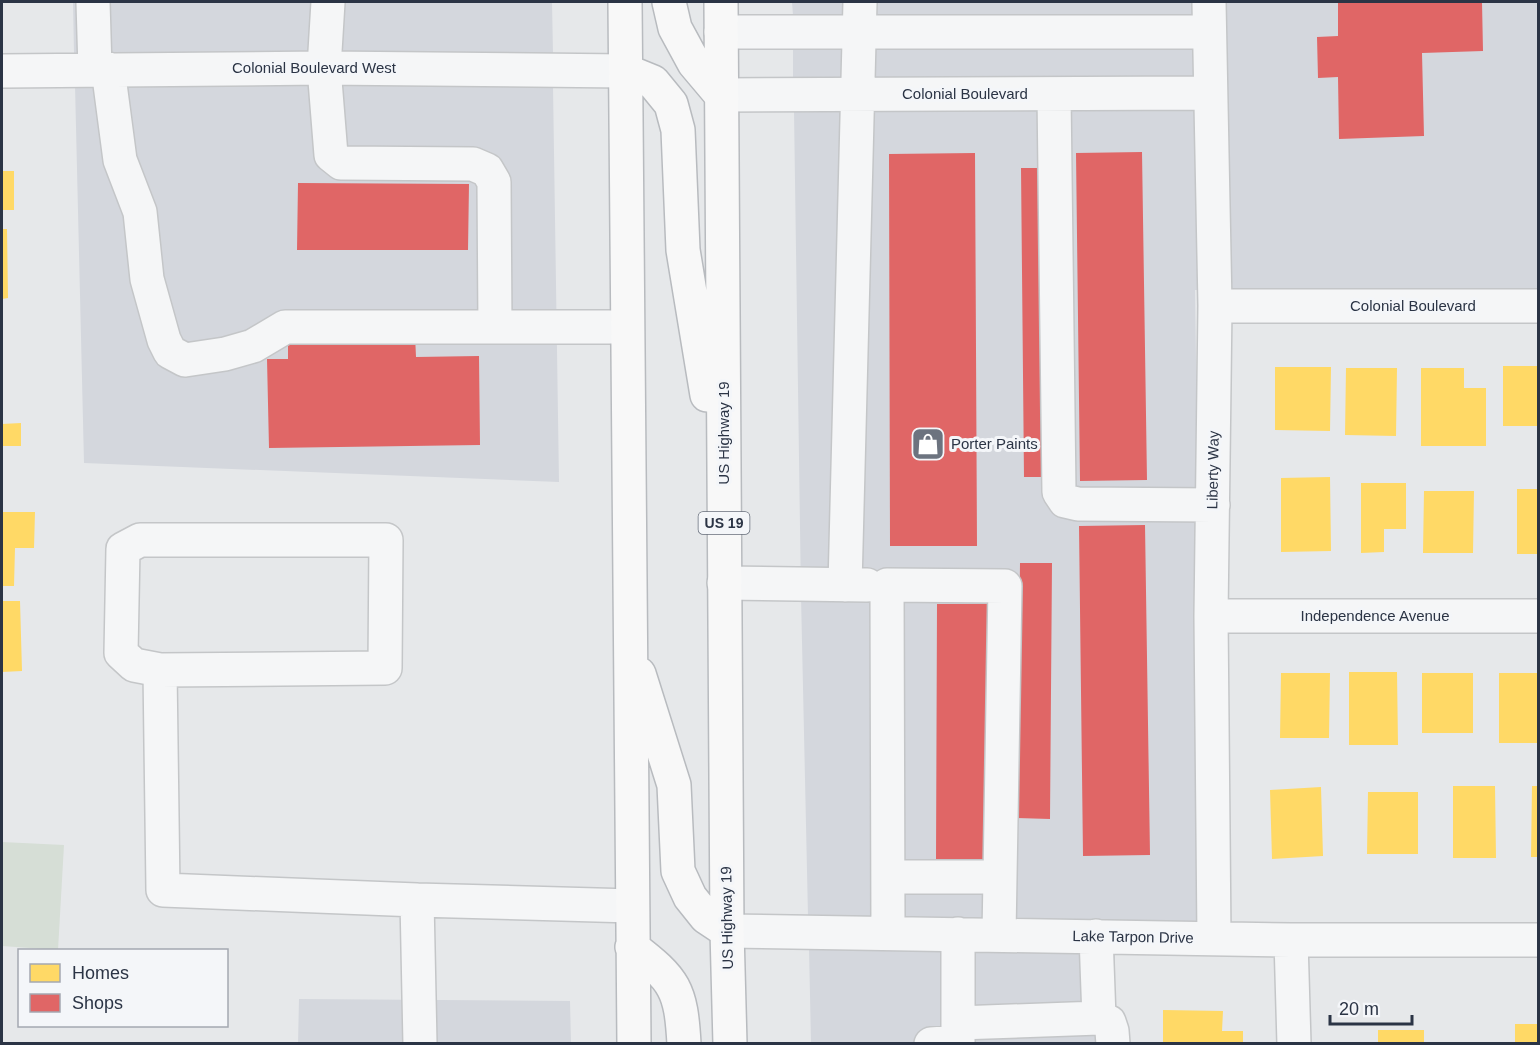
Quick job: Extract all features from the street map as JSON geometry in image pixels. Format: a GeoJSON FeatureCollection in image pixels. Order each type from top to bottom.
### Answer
{"type":"FeatureCollection","features":[{"type":"Feature","properties":{"kind":"highway"},"geometry":{"type":"LineString","coordinates":[[625,2],[634,1044]]}},
{"type":"Feature","properties":{"kind":"highway"},"geometry":{"type":"LineString","coordinates":[[669,2],[675,28],[694,63],[721,95]]}},
{"type":"Feature","properties":{"kind":"highway","name":"US Highway 19"},"geometry":{"type":"LineString","coordinates":[[721,16],[729,1044]]}},
{"type":"Feature","properties":{"kind":"highway"},"geometry":{"type":"LineString","coordinates":[[626,70],[653,82],[671,104],[678,130],[683,250],[724,497]]}},
{"type":"Feature","properties":{"kind":"highway"},"geometry":{"type":"LineString","coordinates":[[630,644],[674,785],[678,871],[690,897],[706,917],[727,931]]}},
{"type":"Feature","properties":{"kind":"highway"},"geometry":{"type":"LineString","coordinates":[[632,947],[659,968],[675,988],[682,1012],[684,1044]]}},
{"type":"Feature","properties":{"kind":"street"},"geometry":{"type":"LineString","coordinates":[[93,2],[101,69],[120,160],[140,212],[147,279],[164,340],[170,352],[185,360],[225,354],[253,346],[285,327],[627,327]]}},
{"type":"Feature","properties":{"kind":"street"},"geometry":{"type":"LineString","coordinates":[[328,2],[324,68],[331,155],[341,163],[473,164],[486,170],[494,182],[495,327]]}},
{"type":"Feature","properties":{"kind":"street"},"geometry":{"type":"LineString","coordinates":[[721,16],[1209,16]]}},
{"type":"Feature","properties":{"kind":"street"},"geometry":{"type":"LineString","coordinates":[[845,585],[860,16]]}},
{"type":"Feature","properties":{"kind":"street","name":"Liberty Way"},"geometry":{"type":"LineString","coordinates":[[1209,16],[1215,306],[1211,615],[1214,938]]}},
{"type":"Feature","properties":{"kind":"street","name":"Colonial Boulevard West"},"geometry":{"type":"LineString","coordinates":[[2,71],[324,68],[626,70]]}},
{"type":"Feature","properties":{"kind":"street","name":"Colonial Boulevard"},"geometry":{"type":"LineString","coordinates":[[721,95],[1210,93]]}},
{"type":"Feature","properties":{"kind":"street"},"geometry":{"type":"LineString","coordinates":[[1054,94],[1059,492],[1065,501],[1078,504],[1213,505]]}},
{"type":"Feature","properties":{"kind":"street","name":"Colonial Boulevard"},"geometry":{"type":"LineString","coordinates":[[1215,306],[1539,306]]}},
{"type":"Feature","properties":{"kind":"street"},"geometry":{"type":"LineString","coordinates":[[140,540],[386,540],[386,668],[160,670],[134,665],[121,653],[123,549],[140,540]]}},
{"type":"Feature","properties":{"kind":"street"},"geometry":{"type":"LineString","coordinates":[[724,583],[1005,586],[999,935]]}},
{"type":"Feature","properties":{"kind":"street"},"geometry":{"type":"LineString","coordinates":[[887,585],[888,933]]}},
{"type":"Feature","properties":{"kind":"street","name":"Independence Avenue"},"geometry":{"type":"LineString","coordinates":[[1211,615],[1539,616]]}},
{"type":"Feature","properties":{"kind":"street"},"geometry":{"type":"LineString","coordinates":[[160,670],[163,890],[632,906]]}},
{"type":"Feature","properties":{"kind":"street"},"geometry":{"type":"LineString","coordinates":[[888,876],[1000,877]]}},
{"type":"Feature","properties":{"kind":"street"},"geometry":{"type":"LineString","coordinates":[[417,900],[420,1044]]}},
{"type":"Feature","properties":{"kind":"street","name":"Lake Tarpon Drive"},"geometry":{"type":"LineString","coordinates":[[727,931],[1291,940],[1539,940]]}},
{"type":"Feature","properties":{"kind":"street"},"geometry":{"type":"LineString","coordinates":[[957,934],[951,1038],[1106,1031],[1096,936]]}},
{"type":"Feature","properties":{"kind":"street"},"geometry":{"type":"LineString","coordinates":[[1291,940],[1294,1044]]}},
{"type":"Feature","properties":{"kind":"shaded area"},"geometry":{"type":"Polygon","coordinates":[[[73,2],[552,2],[553,54],[346,52],[74,54],[73,2]]]}},
{"type":"Feature","properties":{"kind":"shaded area"},"geometry":{"type":"Polygon","coordinates":[[[792,2],[1538,2],[1538,289],[1195,290],[1204,922],[808,916],[794,111],[872,111],[793,79],[793,48],[873,15],[793,15],[792,2]]]}},
{"type":"Feature","properties":{"kind":"shaded area"},"geometry":{"type":"Polygon","coordinates":[[[75,85],[553,86],[559,482],[84,463],[75,85]]]}},
{"type":"Feature","properties":{"kind":"shaded area"},"geometry":{"type":"Polygon","coordinates":[[[2,842],[64,845],[58,949],[2,946],[2,842]]]}},
{"type":"Feature","properties":{"kind":"shaded area"},"geometry":{"type":"Polygon","coordinates":[[[809,948],[1115,952],[1115,1043],[811,1043],[809,948]]]}},
{"type":"Feature","properties":{"kind":"shaded area"},"geometry":{"type":"Polygon","coordinates":[[[299,999],[570,1001],[571,1043],[298,1044],[299,999]]]}},
{"type":"Feature","properties":{"kind":"building: Homes"},"geometry":{"type":"Polygon","coordinates":[[[2,171],[14,171],[14,210],[2,210],[2,171]]]}},
{"type":"Feature","properties":{"kind":"building: Homes"},"geometry":{"type":"Polygon","coordinates":[[[2,229],[7,229],[8,298],[2,299],[2,229]]]}},
{"type":"Feature","properties":{"kind":"building: Homes"},"geometry":{"type":"Polygon","coordinates":[[[1503,366],[1538,366],[1538,426],[1503,426],[1503,366]]]}},
{"type":"Feature","properties":{"kind":"building: Homes"},"geometry":{"type":"Polygon","coordinates":[[[1275,367],[1331,367],[1330,431],[1275,430],[1275,367]]]}},
{"type":"Feature","properties":{"kind":"building: Homes"},"geometry":{"type":"Polygon","coordinates":[[[1346,368],[1397,368],[1396,436],[1345,435],[1346,368]]]}},
{"type":"Feature","properties":{"kind":"building: Homes"},"geometry":{"type":"Polygon","coordinates":[[[1421,368],[1464,368],[1464,388],[1486,388],[1486,446],[1421,446],[1421,368]]]}},
{"type":"Feature","properties":{"kind":"building: Homes"},"geometry":{"type":"Polygon","coordinates":[[[21,423],[21,446],[2,446],[2,424],[21,423]]]}},
{"type":"Feature","properties":{"kind":"building: Homes"},"geometry":{"type":"Polygon","coordinates":[[[1330,477],[1331,551],[1281,552],[1281,478],[1330,477]]]}},
{"type":"Feature","properties":{"kind":"building: Homes"},"geometry":{"type":"Polygon","coordinates":[[[1361,483],[1406,483],[1406,529],[1384,529],[1384,552],[1361,553],[1361,483]]]}},
{"type":"Feature","properties":{"kind":"building: Homes"},"geometry":{"type":"Polygon","coordinates":[[[1517,489],[1538,489],[1538,554],[1517,554],[1517,489]]]}},
{"type":"Feature","properties":{"kind":"building: Homes"},"geometry":{"type":"Polygon","coordinates":[[[1424,491],[1474,491],[1473,553],[1423,553],[1424,491]]]}},
{"type":"Feature","properties":{"kind":"building: Homes"},"geometry":{"type":"Polygon","coordinates":[[[2,512],[35,512],[34,548],[15,548],[14,586],[2,586],[2,512]]]}},
{"type":"Feature","properties":{"kind":"building: Homes"},"geometry":{"type":"Polygon","coordinates":[[[2,601],[20,601],[22,671],[2,672],[2,601]]]}},
{"type":"Feature","properties":{"kind":"building: Homes"},"geometry":{"type":"Polygon","coordinates":[[[1349,672],[1397,672],[1398,745],[1349,745],[1349,672]]]}},
{"type":"Feature","properties":{"kind":"building: Homes"},"geometry":{"type":"Polygon","coordinates":[[[1281,673],[1330,673],[1329,738],[1280,738],[1281,673]]]}},
{"type":"Feature","properties":{"kind":"building: Homes"},"geometry":{"type":"Polygon","coordinates":[[[1422,673],[1473,673],[1473,733],[1422,733],[1422,673]]]}},
{"type":"Feature","properties":{"kind":"building: Homes"},"geometry":{"type":"Polygon","coordinates":[[[1499,673],[1538,673],[1538,743],[1499,743],[1499,673]]]}},
{"type":"Feature","properties":{"kind":"building: Homes"},"geometry":{"type":"Polygon","coordinates":[[[1453,786],[1495,786],[1496,858],[1453,858],[1453,786]]]}},
{"type":"Feature","properties":{"kind":"building: Homes"},"geometry":{"type":"Polygon","coordinates":[[[1532,786],[1538,786],[1538,857],[1531,857],[1532,786]]]}},
{"type":"Feature","properties":{"kind":"building: Homes"},"geometry":{"type":"Polygon","coordinates":[[[1321,787],[1323,856],[1272,859],[1270,790],[1321,787]]]}},
{"type":"Feature","properties":{"kind":"building: Homes"},"geometry":{"type":"Polygon","coordinates":[[[1368,792],[1418,792],[1418,854],[1367,854],[1368,792]]]}},
{"type":"Feature","properties":{"kind":"building: Homes"},"geometry":{"type":"Polygon","coordinates":[[[1163,1010],[1223,1011],[1222,1031],[1243,1031],[1243,1044],[1163,1044],[1163,1010]]]}},
{"type":"Feature","properties":{"kind":"building: Homes"},"geometry":{"type":"Polygon","coordinates":[[[1515,1024],[1538,1024],[1538,1044],[1515,1044],[1515,1024]]]}},
{"type":"Feature","properties":{"kind":"building: Homes"},"geometry":{"type":"Polygon","coordinates":[[[1378,1030],[1424,1030],[1424,1044],[1378,1044],[1378,1030]]]}},
{"type":"Feature","properties":{"kind":"building: Shops"},"geometry":{"type":"Polygon","coordinates":[[[1338,2],[1482,2],[1483,51],[1422,53],[1424,136],[1339,139],[1338,77],[1318,78],[1317,37],[1338,36],[1338,2]]]}},
{"type":"Feature","properties":{"kind":"building: Shops"},"geometry":{"type":"Polygon","coordinates":[[[1142,152],[1147,480],[1080,481],[1076,153],[1142,152]]]}},
{"type":"Feature","properties":{"kind":"building: Shops"},"geometry":{"type":"Polygon","coordinates":[[[975,153],[977,546],[890,546],[889,154],[975,153]]]}},
{"type":"Feature","properties":{"kind":"building: Shops"},"geometry":{"type":"Polygon","coordinates":[[[1021,168],[1046,168],[1049,477],[1024,477],[1021,168]]]}},
{"type":"Feature","properties":{"kind":"building: Shops"},"geometry":{"type":"Polygon","coordinates":[[[298,183],[469,184],[468,250],[297,250],[298,183]]]}},
{"type":"Feature","properties":{"kind":"building: Shops"},"geometry":{"type":"Polygon","coordinates":[[[415,335],[416,357],[479,356],[480,445],[269,448],[267,359],[288,359],[288,337],[415,335]]]}},
{"type":"Feature","properties":{"kind":"building: Shops"},"geometry":{"type":"Polygon","coordinates":[[[1145,525],[1150,855],[1083,856],[1079,526],[1145,525]]]}},
{"type":"Feature","properties":{"kind":"building: Shops"},"geometry":{"type":"Polygon","coordinates":[[[1020,563],[1052,563],[1050,819],[1017,818],[1020,563]]]}},
{"type":"Feature","properties":{"kind":"building: Shops"},"geometry":{"type":"Polygon","coordinates":[[[937,604],[991,604],[991,862],[936,862],[937,604]]]}},
{"type":"Feature","properties":{"kind":"place","name":"Porter Paints"},"geometry":{"type":"Point","coordinates":[928,444]}}]}
